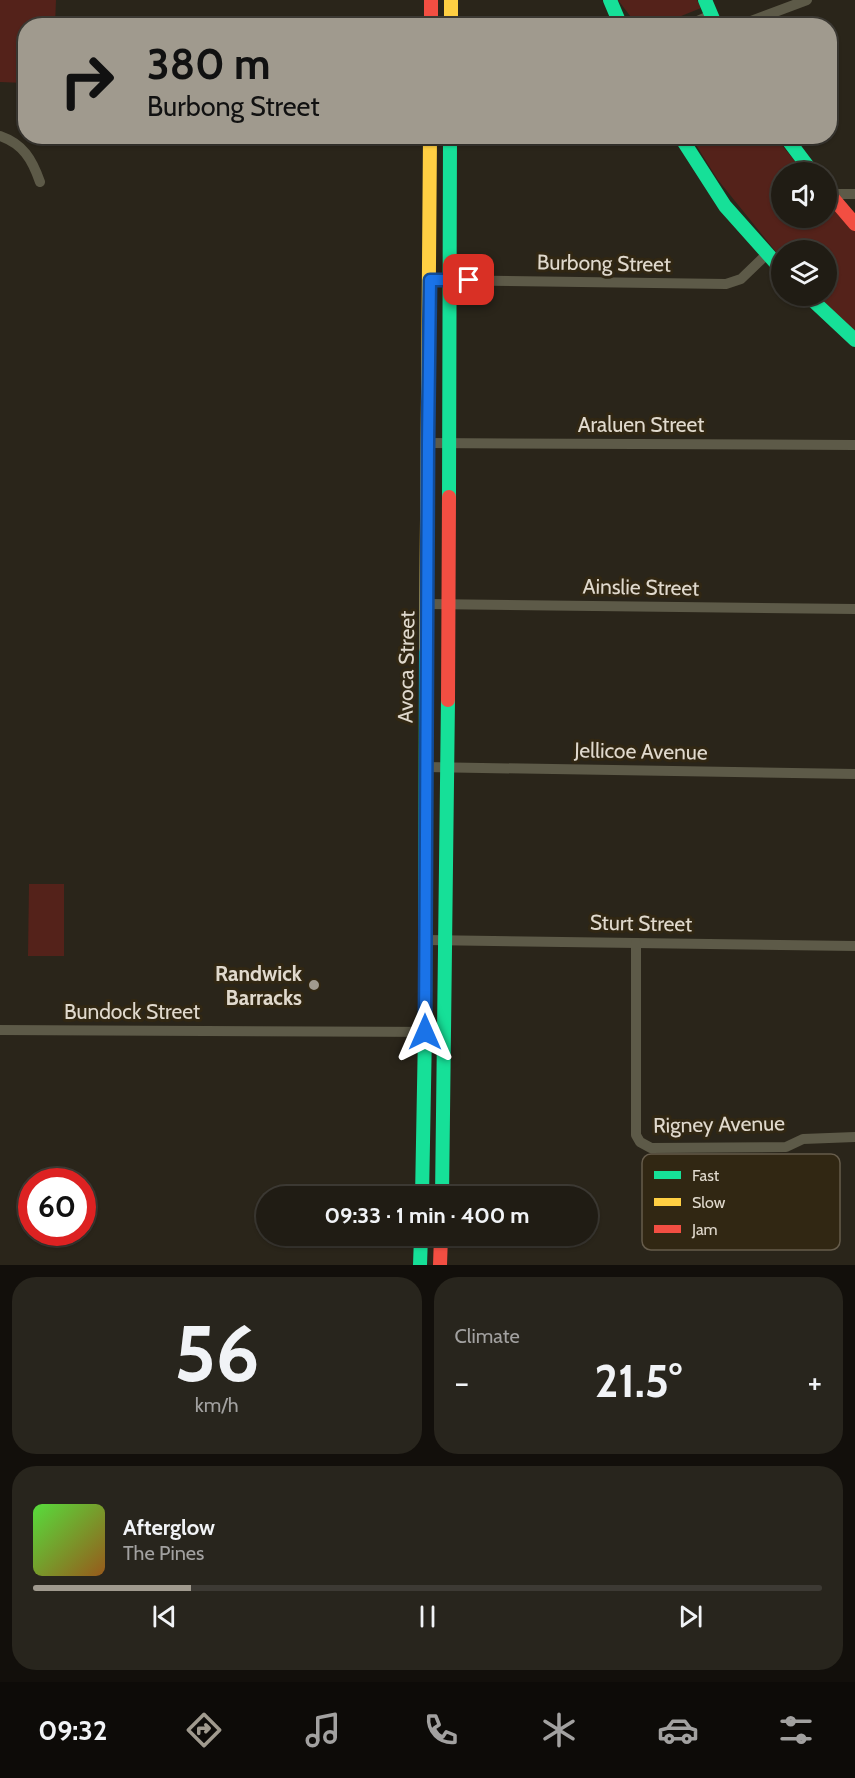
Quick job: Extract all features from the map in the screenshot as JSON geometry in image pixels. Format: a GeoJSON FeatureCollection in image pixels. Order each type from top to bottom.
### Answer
{"type":"FeatureCollection","features":[{"type":"Feature","properties":{"kind":"main road"},"geometry":{"type":"LineString","coordinates":[[431,0],[431,18]]}},
{"type":"Feature","properties":{"kind":"main road"},"geometry":{"type":"LineString","coordinates":[[451,0],[451,18]]}},
{"type":"Feature","properties":{"kind":"main road"},"geometry":{"type":"LineString","coordinates":[[610,0],[618,18]]}},
{"type":"Feature","properties":{"kind":"main road"},"geometry":{"type":"LineString","coordinates":[[705,0],[713,18]]}},
{"type":"Feature","properties":{"kind":"main road","name":"Avoca Street"},"geometry":{"type":"LineString","coordinates":[[422,1186],[426,940],[430,144]]}},
{"type":"Feature","properties":{"kind":"main road","name":"Avoca Street"},"geometry":{"type":"LineString","coordinates":[[442,1186],[448,768],[450,144]]}},
{"type":"Feature","properties":{"kind":"main road"},"geometry":{"type":"LineString","coordinates":[[685,144],[726,206],[771,258]]}},
{"type":"Feature","properties":{"kind":"main road"},"geometry":{"type":"LineString","coordinates":[[791,144],[804,162]]}},
{"type":"Feature","properties":{"kind":"main road"},"geometry":{"type":"LineString","coordinates":[[837,203],[855,224]]}},
{"type":"Feature","properties":{"kind":"main road"},"geometry":{"type":"LineString","coordinates":[[819,306],[855,340]]}},
{"type":"Feature","properties":{"kind":"main road"},"geometry":{"type":"LineString","coordinates":[[420,1265],[421,1246]]}},
{"type":"Feature","properties":{"kind":"main road"},"geometry":{"type":"LineString","coordinates":[[440,1265],[441,1246]]}},
{"type":"Feature","properties":{"kind":"street"},"geometry":{"type":"LineString","coordinates":[[759,18],[807,0]]}},
{"type":"Feature","properties":{"kind":"street"},"geometry":{"type":"LineString","coordinates":[[0,136],[16,143],[25,151],[34,165],[40,182]]}},
{"type":"Feature","properties":{"kind":"street"},"geometry":{"type":"LineString","coordinates":[[837,193],[855,194]]}},
{"type":"Feature","properties":{"kind":"street","name":"Burbong Street"},"geometry":{"type":"LineString","coordinates":[[430,280],[726,284],[741,279],[767,254]]}},
{"type":"Feature","properties":{"kind":"street","name":"Araluen Street"},"geometry":{"type":"LineString","coordinates":[[428,443],[855,445]]}},
{"type":"Feature","properties":{"kind":"street","name":"Ainslie Street"},"geometry":{"type":"LineString","coordinates":[[427,604],[855,609]]}},
{"type":"Feature","properties":{"kind":"street","name":"Jellicoe Avenue"},"geometry":{"type":"LineString","coordinates":[[426,767],[855,774]]}},
{"type":"Feature","properties":{"kind":"street","name":"Sturt Street"},"geometry":{"type":"LineString","coordinates":[[426,940],[855,946]]}},
{"type":"Feature","properties":{"kind":"street","name":"Rigney Avenue"},"geometry":{"type":"LineString","coordinates":[[636,943],[636,1135],[639,1142],[651,1148],[786,1147],[803,1139],[855,1137]]}},
{"type":"Feature","properties":{"kind":"street","name":"Bundock Street"},"geometry":{"type":"LineString","coordinates":[[0,1030],[445,1032]]}},
{"type":"Feature","properties":{"kind":"shaded area"},"geometry":{"type":"Polygon","coordinates":[[[0,0],[56,0],[55,18],[18,18],[18,83],[0,82],[0,0]]]}},
{"type":"Feature","properties":{"kind":"shaded area"},"geometry":{"type":"Polygon","coordinates":[[[618,0],[697,0],[701,8],[676,18],[632,18],[618,0]]]}},
{"type":"Feature","properties":{"kind":"shaded area"},"geometry":{"type":"Polygon","coordinates":[[[695,144],[781,144],[796,162],[771,162],[771,228],[837,228],[837,208],[855,229],[855,331],[829,306],[837,306],[837,240],[771,240],[771,246],[718,180],[695,144]]]}},
{"type":"Feature","properties":{"kind":"shaded area"},"geometry":{"type":"Polygon","coordinates":[[[29,884],[64,884],[64,956],[28,956],[29,884]]]}},
{"type":"Feature","properties":{"kind":"traffic: fast"},"geometry":{"type":"LineString","coordinates":[[610,0],[618,18]]}},
{"type":"Feature","properties":{"kind":"traffic: fast"},"geometry":{"type":"LineString","coordinates":[[705,0],[713,18]]}},
{"type":"Feature","properties":{"kind":"traffic: fast"},"geometry":{"type":"LineString","coordinates":[[449,497],[450,144]]}},
{"type":"Feature","properties":{"kind":"traffic: fast"},"geometry":{"type":"LineString","coordinates":[[685,144],[725,206],[771,258]]}},
{"type":"Feature","properties":{"kind":"traffic: fast"},"geometry":{"type":"LineString","coordinates":[[791,144],[804,162]]}},
{"type":"Feature","properties":{"kind":"traffic: fast"},"geometry":{"type":"LineString","coordinates":[[819,306],[855,340]]}},
{"type":"Feature","properties":{"kind":"traffic: fast"},"geometry":{"type":"LineString","coordinates":[[422,1186],[426,648]]}},
{"type":"Feature","properties":{"kind":"traffic: fast"},"geometry":{"type":"LineString","coordinates":[[442,1186],[448,700]]}},
{"type":"Feature","properties":{"kind":"traffic: fast"},"geometry":{"type":"LineString","coordinates":[[420,1265],[421,1246]]}},
{"type":"Feature","properties":{"kind":"traffic: slow"},"geometry":{"type":"LineString","coordinates":[[451,0],[451,18]]}},
{"type":"Feature","properties":{"kind":"traffic: slow"},"geometry":{"type":"LineString","coordinates":[[426,648],[430,144]]}},
{"type":"Feature","properties":{"kind":"traffic: jam"},"geometry":{"type":"LineString","coordinates":[[431,0],[431,18]]}},
{"type":"Feature","properties":{"kind":"traffic: jam"},"geometry":{"type":"LineString","coordinates":[[837,203],[855,224]]}},
{"type":"Feature","properties":{"kind":"traffic: jam"},"geometry":{"type":"LineString","coordinates":[[448,700],[449,497]]}},
{"type":"Feature","properties":{"kind":"traffic: jam"},"geometry":{"type":"LineString","coordinates":[[440,1265],[441,1246]]}},
{"type":"Feature","properties":{"kind":"place","name":"Randwick Barracks"},"geometry":{"type":"Point","coordinates":[314,985]}},
{"type":"Feature","properties":{"kind":"route"},"geometry":{"type":"LineString","coordinates":[[425,1032],[430,280],[469,280]]}}]}
